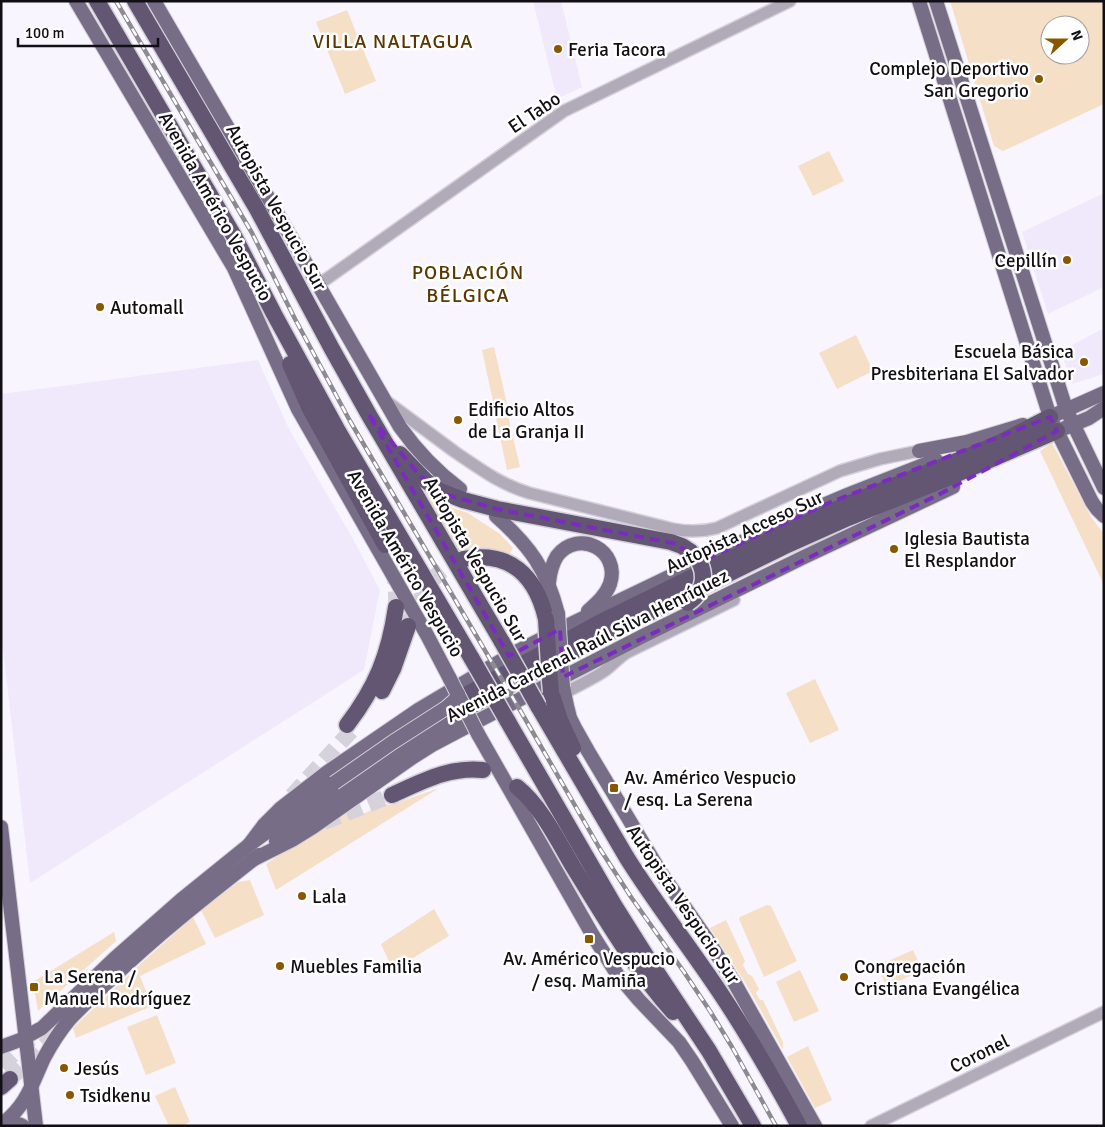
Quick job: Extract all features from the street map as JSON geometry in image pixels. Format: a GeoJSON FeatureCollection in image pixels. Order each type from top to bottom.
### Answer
{"type":"FeatureCollection","features":[{"type":"Feature","properties":{"kind":"highway"},"geometry":{"type":"LineString","coordinates":[[86,1],[122,44]]}},
{"type":"Feature","properties":{"kind":"highway"},"geometry":{"type":"LineString","coordinates":[[97,1],[226,222],[343,440],[614,904],[709,1051],[754,1126]]}},
{"type":"Feature","properties":{"kind":"highway","name":"Autopista Vespucio Sur"},"geometry":{"type":"LineString","coordinates":[[135,1],[257,209],[369,415],[590,795],[642,882],[735,1016],[769,1071],[799,1126]]}},
{"type":"Feature","properties":{"kind":"highway"},"geometry":{"type":"LineString","coordinates":[[274,314],[287,356],[302,391],[323,433],[386,545]]}},
{"type":"Feature","properties":{"kind":"highway"},"geometry":{"type":"LineString","coordinates":[[369,415],[420,476],[432,486],[448,494],[497,509],[677,544],[692,552],[701,566],[703,583],[696,597],[688,603],[562,668],[530,682],[498,692]]}},
{"type":"Feature","properties":{"kind":"highway","name":"Autopista Acceso Sur"},"geometry":{"type":"LineString","coordinates":[[465,704],[498,692],[604,635],[783,547],[1022,446],[1054,424]]}},
{"type":"Feature","properties":{"kind":"highway","name":"Autopista Acceso Sur"},"geometry":{"type":"LineString","coordinates":[[465,704],[599,623],[781,534],[850,503],[970,456],[1026,430],[1054,424]]}},
{"type":"Feature","properties":{"kind":"highway"},"geometry":{"type":"LineString","coordinates":[[954,487],[1022,446]]}},
{"type":"Feature","properties":{"kind":"highway"},"geometry":{"type":"LineString","coordinates":[[463,559],[493,558],[516,568],[528,578],[552,617],[550,681],[560,691],[564,728],[579,762],[590,795]]}},
{"type":"Feature","properties":{"kind":"highway"},"geometry":{"type":"LineString","coordinates":[[396,607],[389,645],[379,673],[349,728],[368,712],[381,693],[393,669],[408,626]]}},
{"type":"Feature","properties":{"kind":"highway"},"geometry":{"type":"LineString","coordinates":[[392,795],[446,772],[465,769],[483,770]]}},
{"type":"Feature","properties":{"kind":"highway"},"geometry":{"type":"LineString","coordinates":[[517,787],[530,800],[543,818],[630,958],[657,994],[709,1051]]}},
{"type":"Feature","properties":{"kind":"main road","name":"Avenida Américo Vespucio"},"geometry":{"type":"LineString","coordinates":[[76,1],[234,268],[298,409],[427,635],[465,704],[478,734],[592,934],[617,974],[679,1042],[732,1126]]}},
{"type":"Feature","properties":{"kind":"main road"},"geometry":{"type":"LineString","coordinates":[[154,1],[400,427],[421,454],[443,476],[460,489]]}},
{"type":"Feature","properties":{"kind":"main road"},"geometry":{"type":"LineString","coordinates":[[919,1],[1054,424],[1092,502],[1096,509],[1104,516]]}},
{"type":"Feature","properties":{"kind":"main road"},"geometry":{"type":"LineString","coordinates":[[936,1],[1066,409],[1104,488]]}},
{"type":"Feature","properties":{"kind":"main road","name":"Avenida Cardenal Raúl Silva Henríquez"},"geometry":{"type":"LineString","coordinates":[[1054,424],[1066,409],[1104,393]]}},
{"type":"Feature","properties":{"kind":"main road","name":"Avenida Cardenal Raúl Silva Henríquez"},"geometry":{"type":"LineString","coordinates":[[249,845],[264,825],[281,808],[326,772],[379,735],[480,672],[577,620],[819,506],[901,474],[1054,424],[1074,425],[1104,408]]}},
{"type":"Feature","properties":{"kind":"main road"},"geometry":{"type":"LineString","coordinates":[[919,451],[1054,424]]}},
{"type":"Feature","properties":{"kind":"main road","name":"Avenida Cardenal Raúl Silva Henríquez"},"geometry":{"type":"LineString","coordinates":[[252,860],[314,827],[439,741],[635,640],[804,557],[954,487]]}},
{"type":"Feature","properties":{"kind":"main road"},"geometry":{"type":"LineString","coordinates":[[496,516],[528,548],[542,569],[548,582],[552,617]]}},
{"type":"Feature","properties":{"kind":"main road"},"geometry":{"type":"LineString","coordinates":[[548,582],[556,558],[570,546],[582,543],[588,544],[599,548],[606,555],[612,570],[611,582],[602,598],[577,620]]}},
{"type":"Feature","properties":{"kind":"main road"},"geometry":{"type":"LineString","coordinates":[[734,600],[766,583],[804,557]]}},
{"type":"Feature","properties":{"kind":"main road"},"geometry":{"type":"LineString","coordinates":[[560,691],[570,718],[588,751],[661,873],[730,975],[815,1126]]}},
{"type":"Feature","properties":{"kind":"main road","name":"Avenida Cardenal Raúl Silva Henríquez"},"geometry":{"type":"LineString","coordinates":[[1,1047],[26,1037],[50,1022],[144,932],[200,883],[249,845],[337,787],[456,719],[466,718],[465,704],[455,700],[446,708],[393,742],[337,787],[252,860],[196,904],[127,964],[80,1009],[56,1038],[45,1056],[32,1088],[18,1110],[1,1125]]}},
{"type":"Feature","properties":{"kind":"main road"},"geometry":{"type":"LineString","coordinates":[[1,827],[36,1126]]}},
{"type":"Feature","properties":{"kind":"main road"},"geometry":{"type":"LineString","coordinates":[[1,1125],[16,1123],[23,1126]]}},
{"type":"Feature","properties":{"kind":"street","name":"El Tabo"},"geometry":{"type":"LineString","coordinates":[[318,285],[564,111],[790,1]]}},
{"type":"Feature","properties":{"kind":"street"},"geometry":{"type":"LineString","coordinates":[[383,398],[481,470],[512,487],[673,529],[688,531],[706,531],[717,528],[849,468],[919,451]]}},
{"type":"Feature","properties":{"kind":"street","name":"Avenida Cardenal Raúl Silva Henríquez"},"geometry":{"type":"LineString","coordinates":[[560,691],[603,672],[619,657],[628,652],[734,600]]}},
{"type":"Feature","properties":{"kind":"street","name":"Coronel"},"geometry":{"type":"LineString","coordinates":[[870,1126],[1104,1012]]}},
{"type":"Feature","properties":{"kind":"highlighted area"},"geometry":{"type":"Polygon","coordinates":[[[369,415],[420,476],[447,495],[497,509],[677,544],[700,562],[826,504],[1050,417],[1057,431],[938,495],[563,677],[560,629],[509,656],[369,415]]]}},
{"type":"Feature","properties":{"kind":"shaded area","name":"Feria Tacora"},"geometry":{"type":"Polygon","coordinates":[[[533,1],[561,1],[582,87],[557,99],[533,1]]]}},
{"type":"Feature","properties":{"kind":"shaded area","name":"Complejo Deportivo San Gregorio"},"geometry":{"type":"Polygon","coordinates":[[[950,1],[1104,1],[1104,104],[1003,151],[994,146],[950,1]]]}},
{"type":"Feature","properties":{"kind":"shaded area"},"geometry":{"type":"Polygon","coordinates":[[[347,10],[376,81],[345,94],[316,22],[347,10]]]}},
{"type":"Feature","properties":{"kind":"shaded area"},"geometry":{"type":"Polygon","coordinates":[[[829,151],[844,181],[813,196],[798,166],[829,151]]]}},
{"type":"Feature","properties":{"kind":"shaded area","name":"Cepillín"},"geometry":{"type":"Polygon","coordinates":[[[1104,193],[1104,287],[1048,314],[1022,232],[1104,193]]]}},
{"type":"Feature","properties":{"kind":"shaded area","name":"Escuela Básica Presbiteriana El Salvador"},"geometry":{"type":"Polygon","coordinates":[[[1104,328],[1104,374],[1072,384],[1061,351],[1104,328]]]}},
{"type":"Feature","properties":{"kind":"shaded area"},"geometry":{"type":"Polygon","coordinates":[[[856,335],[873,371],[837,389],[819,353],[856,335]]]}},
{"type":"Feature","properties":{"kind":"shaded area"},"geometry":{"type":"Polygon","coordinates":[[[494,347],[507,404],[494,406],[482,350],[494,347]]]}},
{"type":"Feature","properties":{"kind":"shaded area"},"geometry":{"type":"Polygon","coordinates":[[[258,360],[290,431],[352,537],[380,590],[364,670],[30,883],[1,632],[1,394],[258,360]]]}},
{"type":"Feature","properties":{"kind":"shaded area"},"geometry":{"type":"Polygon","coordinates":[[[507,411],[520,467],[507,470],[495,413],[507,411]]]}},
{"type":"Feature","properties":{"kind":"shaded area"},"geometry":{"type":"Polygon","coordinates":[[[1052,443],[1091,517],[1104,534],[1104,585],[1040,451],[1052,443]]]}},
{"type":"Feature","properties":{"kind":"shaded area"},"geometry":{"type":"Polygon","coordinates":[[[423,488],[444,505],[468,513],[500,534],[513,548],[509,555],[484,550],[459,552],[423,488]]]}},
{"type":"Feature","properties":{"kind":"shaded area"},"geometry":{"type":"Polygon","coordinates":[[[815,679],[839,730],[810,743],[786,693],[815,679]]]}},
{"type":"Feature","properties":{"kind":"shaded area"},"geometry":{"type":"Polygon","coordinates":[[[439,788],[276,890],[266,864],[351,807],[358,816],[385,804],[391,805],[439,788]]]}},
{"type":"Feature","properties":{"kind":"shaded area"},"geometry":{"type":"Polygon","coordinates":[[[250,880],[264,915],[215,938],[201,910],[238,882],[250,880]]]}},
{"type":"Feature","properties":{"kind":"shaded area"},"geometry":{"type":"Polygon","coordinates":[[[767,905],[771,906],[797,961],[764,977],[739,919],[767,905]]]}},
{"type":"Feature","properties":{"kind":"shaded area"},"geometry":{"type":"Polygon","coordinates":[[[434,909],[449,936],[393,970],[381,944],[434,909]]]}},
{"type":"Feature","properties":{"kind":"shaded area"},"geometry":{"type":"Polygon","coordinates":[[[193,917],[206,944],[140,976],[152,1006],[76,1038],[73,1028],[193,917]]]}},
{"type":"Feature","properties":{"kind":"shaded area"},"geometry":{"type":"Polygon","coordinates":[[[726,920],[745,961],[743,965],[759,989],[756,993],[760,1000],[763,1000],[783,1042],[783,1050],[746,984],[710,928],[726,920]]]}},
{"type":"Feature","properties":{"kind":"shaded area"},"geometry":{"type":"Polygon","coordinates":[[[114,932],[116,941],[38,1011],[33,982],[114,932]]]}},
{"type":"Feature","properties":{"kind":"shaded area"},"geometry":{"type":"Polygon","coordinates":[[[913,950],[922,970],[887,987],[877,966],[913,950]]]}},
{"type":"Feature","properties":{"kind":"shaded area"},"geometry":{"type":"Polygon","coordinates":[[[800,970],[819,1011],[794,1022],[776,982],[800,970]]]}},
{"type":"Feature","properties":{"kind":"shaded area"},"geometry":{"type":"Polygon","coordinates":[[[157,1015],[176,1063],[146,1075],[127,1027],[157,1015]]]}},
{"type":"Feature","properties":{"kind":"shaded area"},"geometry":{"type":"Polygon","coordinates":[[[808,1046],[832,1100],[815,1108],[787,1057],[808,1046]]]}},
{"type":"Feature","properties":{"kind":"shaded area"},"geometry":{"type":"Polygon","coordinates":[[[175,1087],[190,1122],[182,1126],[169,1126],[155,1096],[175,1087]]]}},
{"type":"Feature","properties":{"kind":"tunnel"},"geometry":{"type":"LineString","coordinates":[[385,545],[391,560],[394,576],[396,607]]}},
{"type":"Feature","properties":{"kind":"tunnel"},"geometry":{"type":"LineString","coordinates":[[409,624],[418,603],[435,577],[452,564],[463,559]]}},
{"type":"Feature","properties":{"kind":"tunnel"},"geometry":{"type":"LineString","coordinates":[[292,796],[351,731]]}},
{"type":"Feature","properties":{"kind":"tunnel"},"geometry":{"type":"LineString","coordinates":[[324,822],[392,795]]}},
{"type":"Feature","properties":{"kind":"tunnel"},"geometry":{"type":"LineString","coordinates":[[10,1079],[58,1032]]}},
{"type":"Feature","properties":{"kind":"tunnel"},"geometry":{"type":"LineString","coordinates":[[1,1066],[36,1033]]}},
{"type":"Feature","properties":{"kind":"railway"},"geometry":{"type":"LineString","coordinates":[[116,1],[252,233],[295,319],[350,421],[600,849],[710,1011],[776,1126]]}},
{"type":"Feature","properties":{"kind":"place","name":"Feria Tacora"},"geometry":{"type":"Point","coordinates":[558,49]}},
{"type":"Feature","properties":{"kind":"place","name":"Complejo Deportivo San Gregorio"},"geometry":{"type":"Point","coordinates":[1039,79]}},
{"type":"Feature","properties":{"kind":"place","name":"Cepillín"},"geometry":{"type":"Point","coordinates":[1067,260]}},
{"type":"Feature","properties":{"kind":"place","name":"Automall"},"geometry":{"type":"Point","coordinates":[100,307]}},
{"type":"Feature","properties":{"kind":"place","name":"Escuela Básica Presbiteriana El Salvador"},"geometry":{"type":"Point","coordinates":[1084,362]}},
{"type":"Feature","properties":{"kind":"place","name":"Edificio Altos de La Granja II"},"geometry":{"type":"Point","coordinates":[458,420]}},
{"type":"Feature","properties":{"kind":"place","name":"Iglesia Bautista El Resplandor"},"geometry":{"type":"Point","coordinates":[894,549]}},
{"type":"Feature","properties":{"kind":"place","name":"Av. Américo Vespucio / esq. La Serena"},"geometry":{"type":"Point","coordinates":[614,788]}},
{"type":"Feature","properties":{"kind":"place","name":"Lala"},"geometry":{"type":"Point","coordinates":[302,896]}},
{"type":"Feature","properties":{"kind":"place","name":"Av. Américo Vespucio / esq. Mamiña"},"geometry":{"type":"Point","coordinates":[589,939]}},
{"type":"Feature","properties":{"kind":"place","name":"Muebles Familia"},"geometry":{"type":"Point","coordinates":[280,966]}},
{"type":"Feature","properties":{"kind":"place","name":"Congregación Cristiana Evangélica"},"geometry":{"type":"Point","coordinates":[844,977]}},
{"type":"Feature","properties":{"kind":"place","name":"La Serena / Manuel Rodríguez"},"geometry":{"type":"Point","coordinates":[34,987]}},
{"type":"Feature","properties":{"kind":"place","name":"Jesús"},"geometry":{"type":"Point","coordinates":[64,1068]}},
{"type":"Feature","properties":{"kind":"place","name":"Tsidkenu"},"geometry":{"type":"Point","coordinates":[70,1095]}},
{"type":"Feature","properties":{"kind":"district","name":"VILLA NALTAGUA"},"geometry":{"type":"Point","coordinates":[393,41]}},
{"type":"Feature","properties":{"kind":"district","name":"POBLACIÓN BÉLGICA"},"geometry":{"type":"Point","coordinates":[468,284]}}]}
